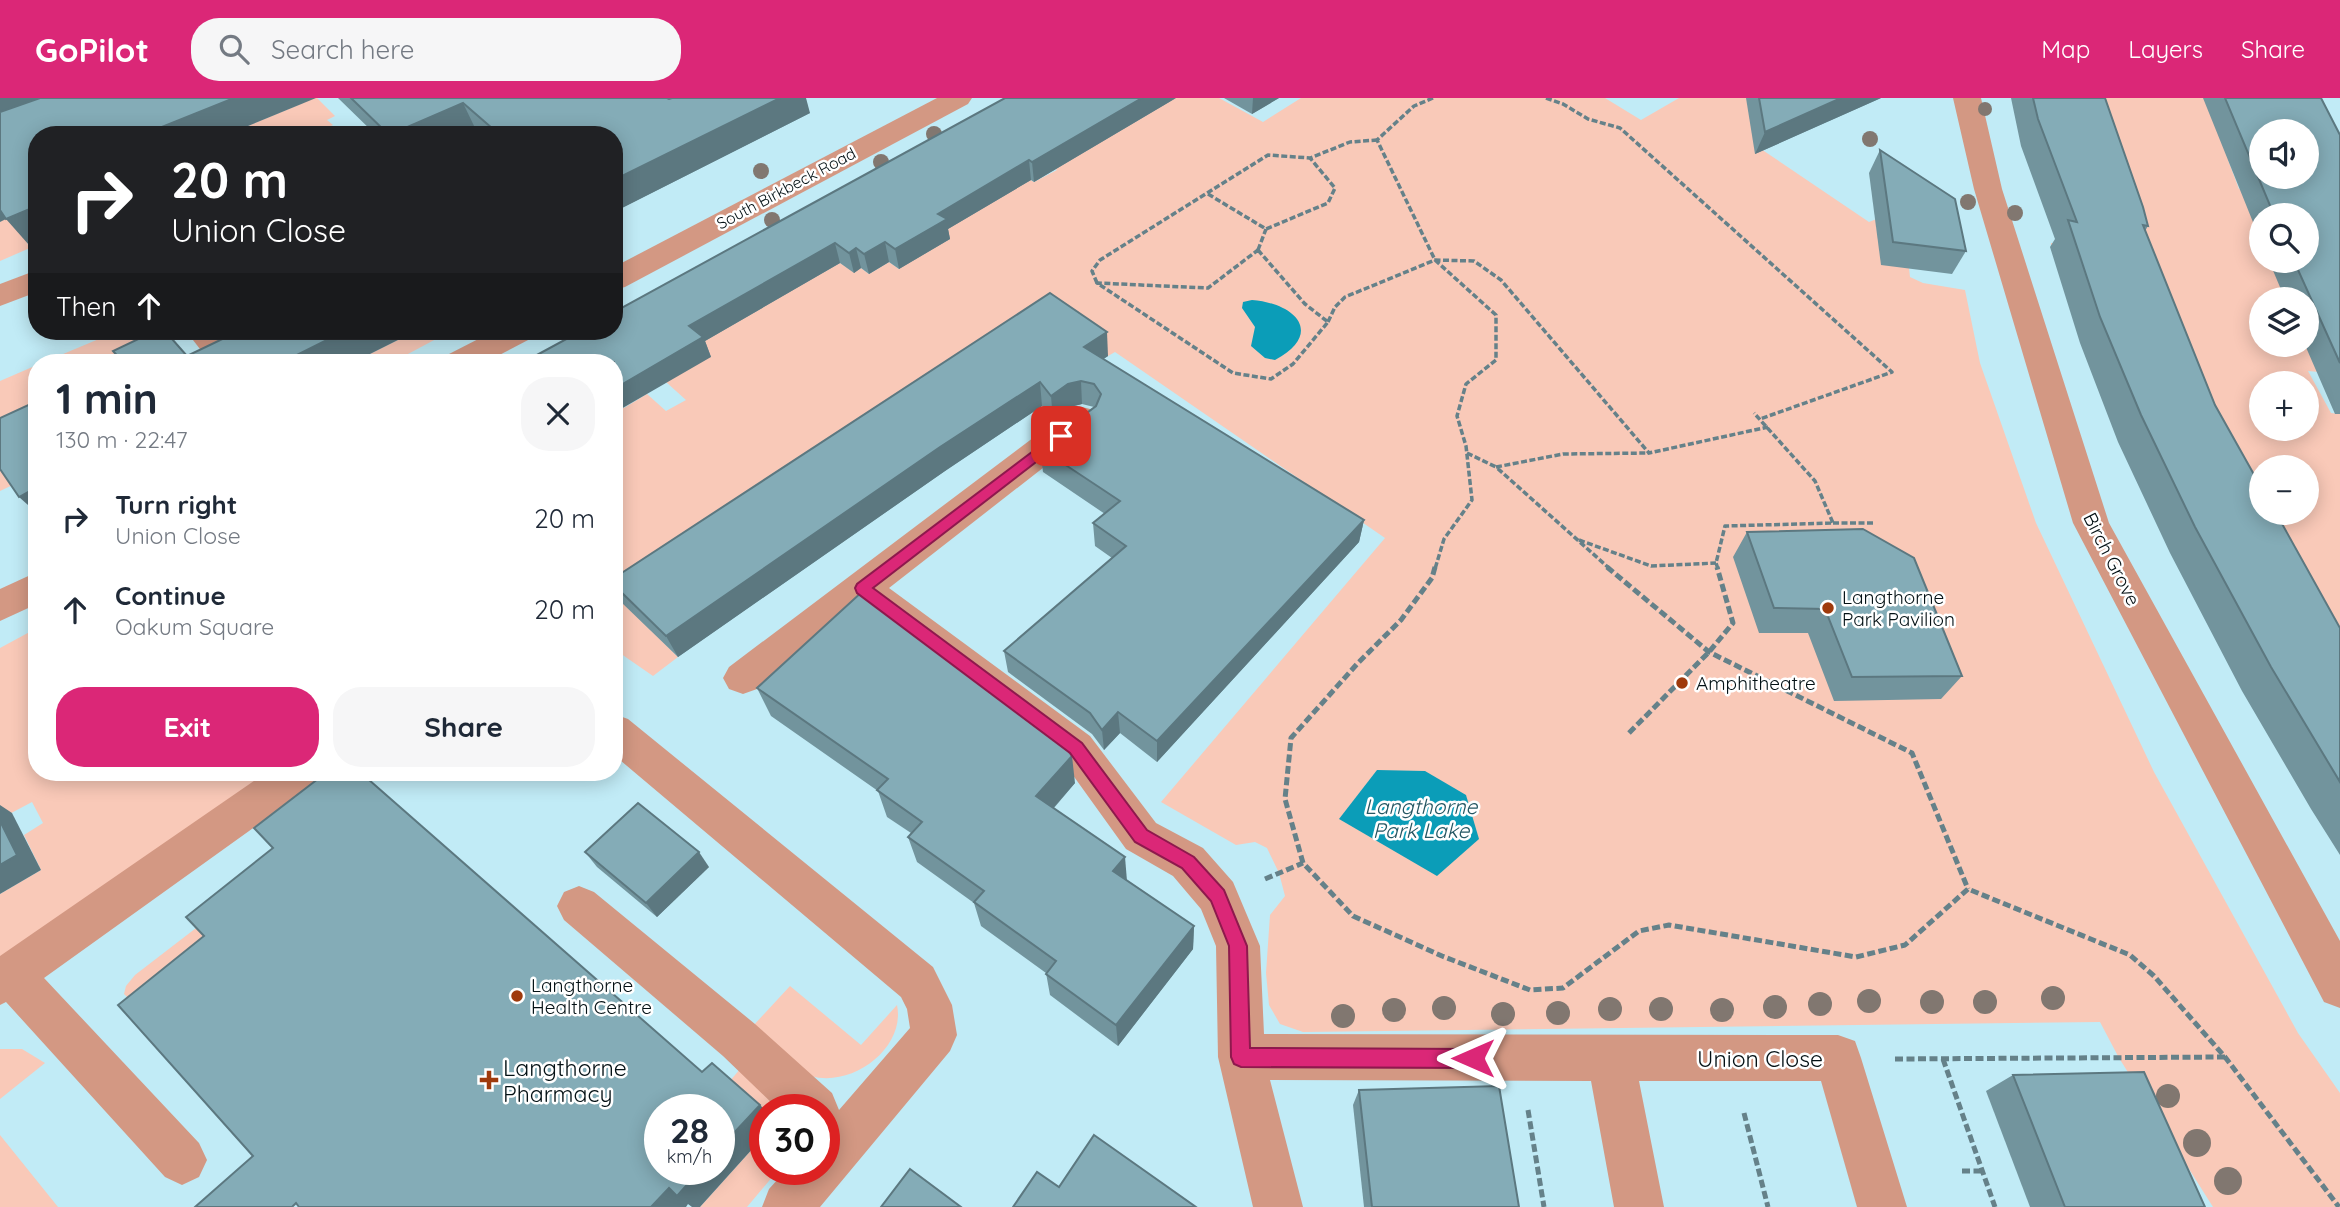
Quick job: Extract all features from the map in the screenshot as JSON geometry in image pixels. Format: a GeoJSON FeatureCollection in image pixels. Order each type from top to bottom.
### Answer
{"type":"FeatureCollection","features":[{"type":"Feature","properties":{"kind":"street","name":"South Birkbeck Road"},"geometry":{"type":"LineString","coordinates":[[623,275],[958,98]]}},
{"type":"Feature","properties":{"kind":"street","name":"Birch Grove"},"geometry":{"type":"LineString","coordinates":[[1967,98],[1988,189],[2091,523],[2340,986]]}},
{"type":"Feature","properties":{"kind":"street"},"geometry":{"type":"LineString","coordinates":[[0,296],[28,284]]}},
{"type":"Feature","properties":{"kind":"street"},"geometry":{"type":"LineString","coordinates":[[210,340],[221,354]]}},
{"type":"Feature","properties":{"kind":"street"},"geometry":{"type":"LineString","coordinates":[[475,354],[502,340]]}},
{"type":"Feature","properties":{"kind":"street"},"geometry":{"type":"LineString","coordinates":[[743,678],[1083,419]]}},
{"type":"Feature","properties":{"kind":"street"},"geometry":{"type":"LineString","coordinates":[[862,588],[1076,748],[1141,836],[1188,862],[1218,896],[1238,946],[1241,1057],[1278,1207]]}},
{"type":"Feature","properties":{"kind":"street"},"geometry":{"type":"LineString","coordinates":[[0,606],[28,592]]}},
{"type":"Feature","properties":{"kind":"street"},"geometry":{"type":"LineString","coordinates":[[623,737],[917,982],[929,1005],[934,1035],[840,1126]]}},
{"type":"Feature","properties":{"kind":"street"},"geometry":{"type":"LineString","coordinates":[[182,1160],[5,979],[286,781]]}},
{"type":"Feature","properties":{"kind":"street"},"geometry":{"type":"LineString","coordinates":[[579,906],[739,1040],[786,1094]]}},
{"type":"Feature","properties":{"kind":"street","name":"Union Close"},"geometry":{"type":"LineString","coordinates":[[1241,1057],[1838,1058],[1882,1207]]}},
{"type":"Feature","properties":{"kind":"street"},"geometry":{"type":"LineString","coordinates":[[1611,1059],[1639,1207]]}},
{"type":"Feature","properties":{"kind":"street"},"geometry":{"type":"LineString","coordinates":[[787,1207],[800,1185]]}},
{"type":"Feature","properties":{"kind":"path"},"geometry":{"type":"LineString","coordinates":[[1433,98],[1414,106],[1377,140],[1350,142],[1310,158],[1268,155],[1100,260],[1092,271],[1097,283],[1233,373],[1271,379],[1293,365],[1345,297],[1434,260],[1474,261],[1501,280],[1649,453]]}},
{"type":"Feature","properties":{"kind":"path"},"geometry":{"type":"LineString","coordinates":[[1546,98],[1563,104],[1588,119],[1620,128],[1892,372],[1760,419]]}},
{"type":"Feature","properties":{"kind":"path"},"geometry":{"type":"LineString","coordinates":[[1377,140],[1434,260],[1496,315],[1496,360],[1466,384],[1457,416],[1467,453],[1472,499],[1444,538],[1432,578],[1401,620],[1357,664],[1292,738],[1285,799],[1303,863],[1353,916],[1442,956],[1530,990],[1563,988],[1639,931],[1669,925],[1856,957],[1905,945],[1968,889]]}},
{"type":"Feature","properties":{"kind":"path"},"geometry":{"type":"LineString","coordinates":[[1097,283],[1208,288],[1258,250],[1266,229],[1328,203],[1335,188],[1310,158]]}},
{"type":"Feature","properties":{"kind":"path"},"geometry":{"type":"LineString","coordinates":[[1208,194],[1266,229]]}},
{"type":"Feature","properties":{"kind":"path"},"geometry":{"type":"LineString","coordinates":[[1258,250],[1306,304],[1328,322]]}},
{"type":"Feature","properties":{"kind":"path"},"geometry":{"type":"LineString","coordinates":[[1754,413],[1815,481],[1833,523]]}},
{"type":"Feature","properties":{"kind":"path"},"geometry":{"type":"LineString","coordinates":[[1496,467],[1563,454],[1649,453],[1768,427]]}},
{"type":"Feature","properties":{"kind":"path"},"geometry":{"type":"LineString","coordinates":[[1467,453],[1496,467],[1574,538],[1710,652],[1912,753],[1968,889],[2130,955],[2154,976],[2225,1057],[2339,1207]]}},
{"type":"Feature","properties":{"kind":"path"},"geometry":{"type":"LineString","coordinates":[[1629,733],[1710,652],[1733,623],[1716,563],[1725,526],[1875,523]]}},
{"type":"Feature","properties":{"kind":"path"},"geometry":{"type":"LineString","coordinates":[[1574,538],[1651,566],[1716,563]]}},
{"type":"Feature","properties":{"kind":"path"},"geometry":{"type":"LineString","coordinates":[[1279,873],[1303,863]]}},
{"type":"Feature","properties":{"kind":"path"},"geometry":{"type":"LineString","coordinates":[[1838,1058],[2225,1057]]}},
{"type":"Feature","properties":{"kind":"path"},"geometry":{"type":"LineString","coordinates":[[1730,1059],[1768,1207]]}},
{"type":"Feature","properties":{"kind":"path"},"geometry":{"type":"LineString","coordinates":[[1942,1059],[1995,1207]]}},
{"type":"Feature","properties":{"kind":"path"},"geometry":{"type":"LineString","coordinates":[[1519,1102],[1528,1110],[1544,1207]]}},
{"type":"Feature","properties":{"kind":"path"},"geometry":{"type":"LineString","coordinates":[[1962,1171],[1982,1171]]}},
{"type":"Feature","properties":{"kind":"shaded area"},"geometry":{"type":"Polygon","coordinates":[[[299,98],[317,98],[335,116],[327,120],[333,125],[248,126],[303,103],[299,98]]]}},
{"type":"Feature","properties":{"kind":"shaded area"},"geometry":{"type":"Polygon","coordinates":[[[1159,98],[1219,98],[1263,122],[1301,98],[1605,98],[1641,120],[1679,98],[1779,98],[1761,149],[1869,222],[1879,218],[1909,268],[1910,277],[1923,283],[1965,290],[1980,363],[2036,523],[2154,772],[2298,1033],[2340,1093],[2340,1207],[2213,1207],[2119,1058],[2100,1022],[1303,1032],[1280,1024],[1269,1005],[1266,973],[1270,915],[1285,896],[1279,873],[1267,848],[1255,842],[1236,845],[1161,802],[1385,538],[1115,352],[1108,356],[1052,318],[623,603],[623,407],[647,394],[666,411],[686,400],[646,364],[840,263],[854,272],[861,268],[869,274],[889,262],[899,269],[941,233],[1025,177],[1034,182],[1057,170],[1022,148],[1159,98]]]}},
{"type":"Feature","properties":{"kind":"shaded area"},"geometry":{"type":"Polygon","coordinates":[[[2079,98],[2204,98],[2249,124],[2249,142],[2228,160],[2239,189],[2291,196],[2246,203],[2249,209],[2249,273],[2276,273],[2283,287],[2249,287],[2249,357],[2312,357],[2319,371],[2249,371],[2249,441],[2319,441],[2319,391],[2331,413],[2340,414],[2340,701],[2051,248],[2051,243],[2128,253],[2079,98]]]}},
{"type":"Feature","properties":{"kind":"shaded area"},"geometry":{"type":"Polygon","coordinates":[[[10,212],[28,249],[0,261],[0,222],[10,212]]]}},
{"type":"Feature","properties":{"kind":"shaded area"},"geometry":{"type":"Polygon","coordinates":[[[97,340],[173,340],[184,354],[63,354],[97,340]]]}},
{"type":"Feature","properties":{"kind":"shaded area"},"geometry":{"type":"Polygon","coordinates":[[[398,340],[434,340],[408,354],[370,354],[398,340]]]}},
{"type":"Feature","properties":{"kind":"shaded area"},"geometry":{"type":"Polygon","coordinates":[[[28,369],[28,461],[19,482],[0,491],[0,381],[28,369]]]}},
{"type":"Feature","properties":{"kind":"shaded area"},"geometry":{"type":"Polygon","coordinates":[[[623,603],[678,657],[653,676],[623,655],[623,603]]]}},
{"type":"Feature","properties":{"kind":"shaded area"},"geometry":{"type":"Polygon","coordinates":[[[28,633],[28,781],[261,781],[0,966],[0,894],[41,870],[24,835],[43,823],[32,802],[0,819],[0,648],[28,633]]]}},
{"type":"Feature","properties":{"kind":"shaded area"},"geometry":{"type":"Polygon","coordinates":[[[226,905],[158,1026],[124,994],[126,986],[135,975],[226,905]]]}},
{"type":"Feature","properties":{"kind":"shaded area"},"geometry":{"type":"Polygon","coordinates":[[[790,986],[861,1045],[897,1005],[898,1021],[885,1050],[859,1070],[843,1076],[827,1078],[806,1073],[752,1027],[790,986]]]}},
{"type":"Feature","properties":{"kind":"shaded area"},"geometry":{"type":"Polygon","coordinates":[[[0,1049],[22,1049],[45,1063],[0,1099],[0,1049]]]}},
{"type":"Feature","properties":{"kind":"shaded area"},"geometry":{"type":"Polygon","coordinates":[[[741,1068],[773,1094],[749,1094],[749,1099],[729,1082],[741,1068]]]}},
{"type":"Feature","properties":{"kind":"shaded area"},"geometry":{"type":"Polygon","coordinates":[[[0,1135],[58,1207],[0,1207],[0,1135]]]}},
{"type":"Feature","properties":{"kind":"shaded area"},"geometry":{"type":"Polygon","coordinates":[[[749,1153],[749,1185],[766,1185],[747,1207],[700,1207],[720,1185],[735,1185],[735,1168],[749,1153]]]}},
{"type":"Feature","properties":{"kind":"water"},"geometry":{"type":"Polygon","coordinates":[[[1252,300],[1280,307],[1298,321],[1301,330],[1299,339],[1290,350],[1275,360],[1265,358],[1251,346],[1255,327],[1242,308],[1243,302],[1252,300]]]}},
{"type":"Feature","properties":{"kind":"water","name":"Langthorne Park Lake"},"geometry":{"type":"Polygon","coordinates":[[[1377,770],[1425,771],[1466,795],[1479,839],[1437,876],[1339,819],[1377,770]]]}},
{"type":"Feature","properties":{"kind":"building"},"geometry":{"type":"Polygon","coordinates":[[[40,98],[234,98],[164,126],[28,126],[28,210],[6,219],[0,210],[0,112],[40,98]]]}},
{"type":"Feature","properties":{"kind":"building"},"geometry":{"type":"Polygon","coordinates":[[[351,98],[780,98],[623,176],[623,126],[490,126],[463,103],[410,126],[380,126],[351,98]]]}},
{"type":"Feature","properties":{"kind":"building"},"geometry":{"type":"Polygon","coordinates":[[[1005,98],[1142,98],[938,214],[947,219],[895,249],[885,242],[864,254],[856,248],[849,253],[835,243],[689,326],[703,337],[623,384],[623,354],[539,354],[564,340],[623,340],[623,307],[1005,98]]]}},
{"type":"Feature","properties":{"kind":"building"},"geometry":{"type":"Polygon","coordinates":[[[1759,98],[1841,98],[1765,132],[1759,98]]]}},
{"type":"Feature","properties":{"kind":"building"},"geometry":{"type":"Polygon","coordinates":[[[2033,98],[2105,98],[2143,207],[2148,226],[2143,225],[2215,405],[2249,466],[2249,525],[2283,525],[2340,628],[2340,782],[2271,667],[2195,527],[2141,415],[2100,317],[2068,220],[2077,222],[2038,119],[2033,98]]]}},
{"type":"Feature","properties":{"kind":"building"},"geometry":{"type":"Polygon","coordinates":[[[2225,98],[2321,98],[2340,135],[2340,363],[2319,316],[2319,287],[2306,287],[2299,273],[2319,273],[2319,203],[2269,203],[2263,189],[2319,189],[2319,119],[2249,119],[2249,155],[2225,98]]]}},
{"type":"Feature","properties":{"kind":"building"},"geometry":{"type":"Polygon","coordinates":[[[1880,150],[1955,199],[1966,251],[1893,242],[1880,150]]]}},
{"type":"Feature","properties":{"kind":"building"},"geometry":{"type":"Polygon","coordinates":[[[1050,293],[1107,332],[1084,347],[1364,520],[1157,741],[1118,712],[1102,730],[1090,713],[1004,651],[1126,546],[1093,523],[1120,501],[1040,448],[1096,406],[1101,394],[1094,384],[1081,381],[1068,384],[1051,396],[1040,382],[940,447],[666,636],[623,594],[623,572],[1050,293]]]}},
{"type":"Feature","properties":{"kind":"building"},"geometry":{"type":"Polygon","coordinates":[[[136,340],[173,340],[185,354],[116,354],[113,351],[136,340]]]}},
{"type":"Feature","properties":{"kind":"building"},"geometry":{"type":"Polygon","coordinates":[[[220,340],[327,340],[299,354],[191,354],[220,340]]]}},
{"type":"Feature","properties":{"kind":"building"},"geometry":{"type":"Polygon","coordinates":[[[28,405],[28,492],[19,497],[0,469],[0,418],[28,405]]]}},
{"type":"Feature","properties":{"kind":"building","name":"Langthorne Park Pavilion"},"geometry":{"type":"Polygon","coordinates":[[[1863,529],[1914,558],[1962,676],[1852,677],[1825,609],[1774,608],[1747,532],[1863,529]]]}},
{"type":"Feature","properties":{"kind":"building"},"geometry":{"type":"Polygon","coordinates":[[[864,590],[1056,735],[1072,756],[1036,796],[1125,857],[1113,871],[1194,926],[1116,1025],[1046,974],[1056,961],[974,902],[984,891],[908,837],[922,822],[877,790],[888,779],[757,688],[864,590]]]}},
{"type":"Feature","properties":{"kind":"building","name":"Langthorne Health Centre"},"geometry":{"type":"Polygon","coordinates":[[[315,781],[370,781],[702,1072],[712,1063],[749,1095],[749,1117],[735,1132],[735,1094],[644,1094],[644,1185],[687,1185],[677,1196],[669,1188],[651,1207],[299,1207],[296,1203],[292,1207],[195,1207],[253,1156],[118,1005],[204,936],[186,917],[273,848],[254,828],[315,781]]]}},
{"type":"Feature","properties":{"kind":"building"},"geometry":{"type":"Polygon","coordinates":[[[638,803],[699,852],[646,903],[585,852],[638,803]]]}},
{"type":"Feature","properties":{"kind":"building"},"geometry":{"type":"Polygon","coordinates":[[[0,821],[17,855],[0,865],[0,821]]]}},
{"type":"Feature","properties":{"kind":"building"},"geometry":{"type":"Polygon","coordinates":[[[2144,1072],[2205,1207],[2065,1207],[2013,1075],[2144,1072]]]}},
{"type":"Feature","properties":{"kind":"building"},"geometry":{"type":"Polygon","coordinates":[[[1499,1086],[1519,1207],[1372,1207],[1359,1090],[1499,1086]]]}},
{"type":"Feature","properties":{"kind":"building"},"geometry":{"type":"Polygon","coordinates":[[[1094,1135],[1196,1207],[1013,1207],[1037,1172],[1059,1187],[1094,1135]]]}},
{"type":"Feature","properties":{"kind":"building"},"geometry":{"type":"Polygon","coordinates":[[[910,1169],[961,1207],[881,1207],[910,1169]]]}},
{"type":"Feature","properties":{"kind":"place","name":"Langthorne Park Pavilion"},"geometry":{"type":"Point","coordinates":[1828,608]}},
{"type":"Feature","properties":{"kind":"place","name":"Amphitheatre"},"geometry":{"type":"Point","coordinates":[1682,683]}},
{"type":"Feature","properties":{"kind":"place","name":"Langthorne Health Centre"},"geometry":{"type":"Point","coordinates":[517,996]}},
{"type":"Feature","properties":{"kind":"place","name":"Langthorne Pharmacy"},"geometry":{"type":"Point","coordinates":[489,1080]}},
{"type":"Feature","properties":{"kind":"route"},"geometry":{"type":"LineString","coordinates":[[1061,436],[862,588],[1076,748],[1141,836],[1188,862],[1218,896],[1238,946],[1241,1057],[1473,1058]]}}]}
